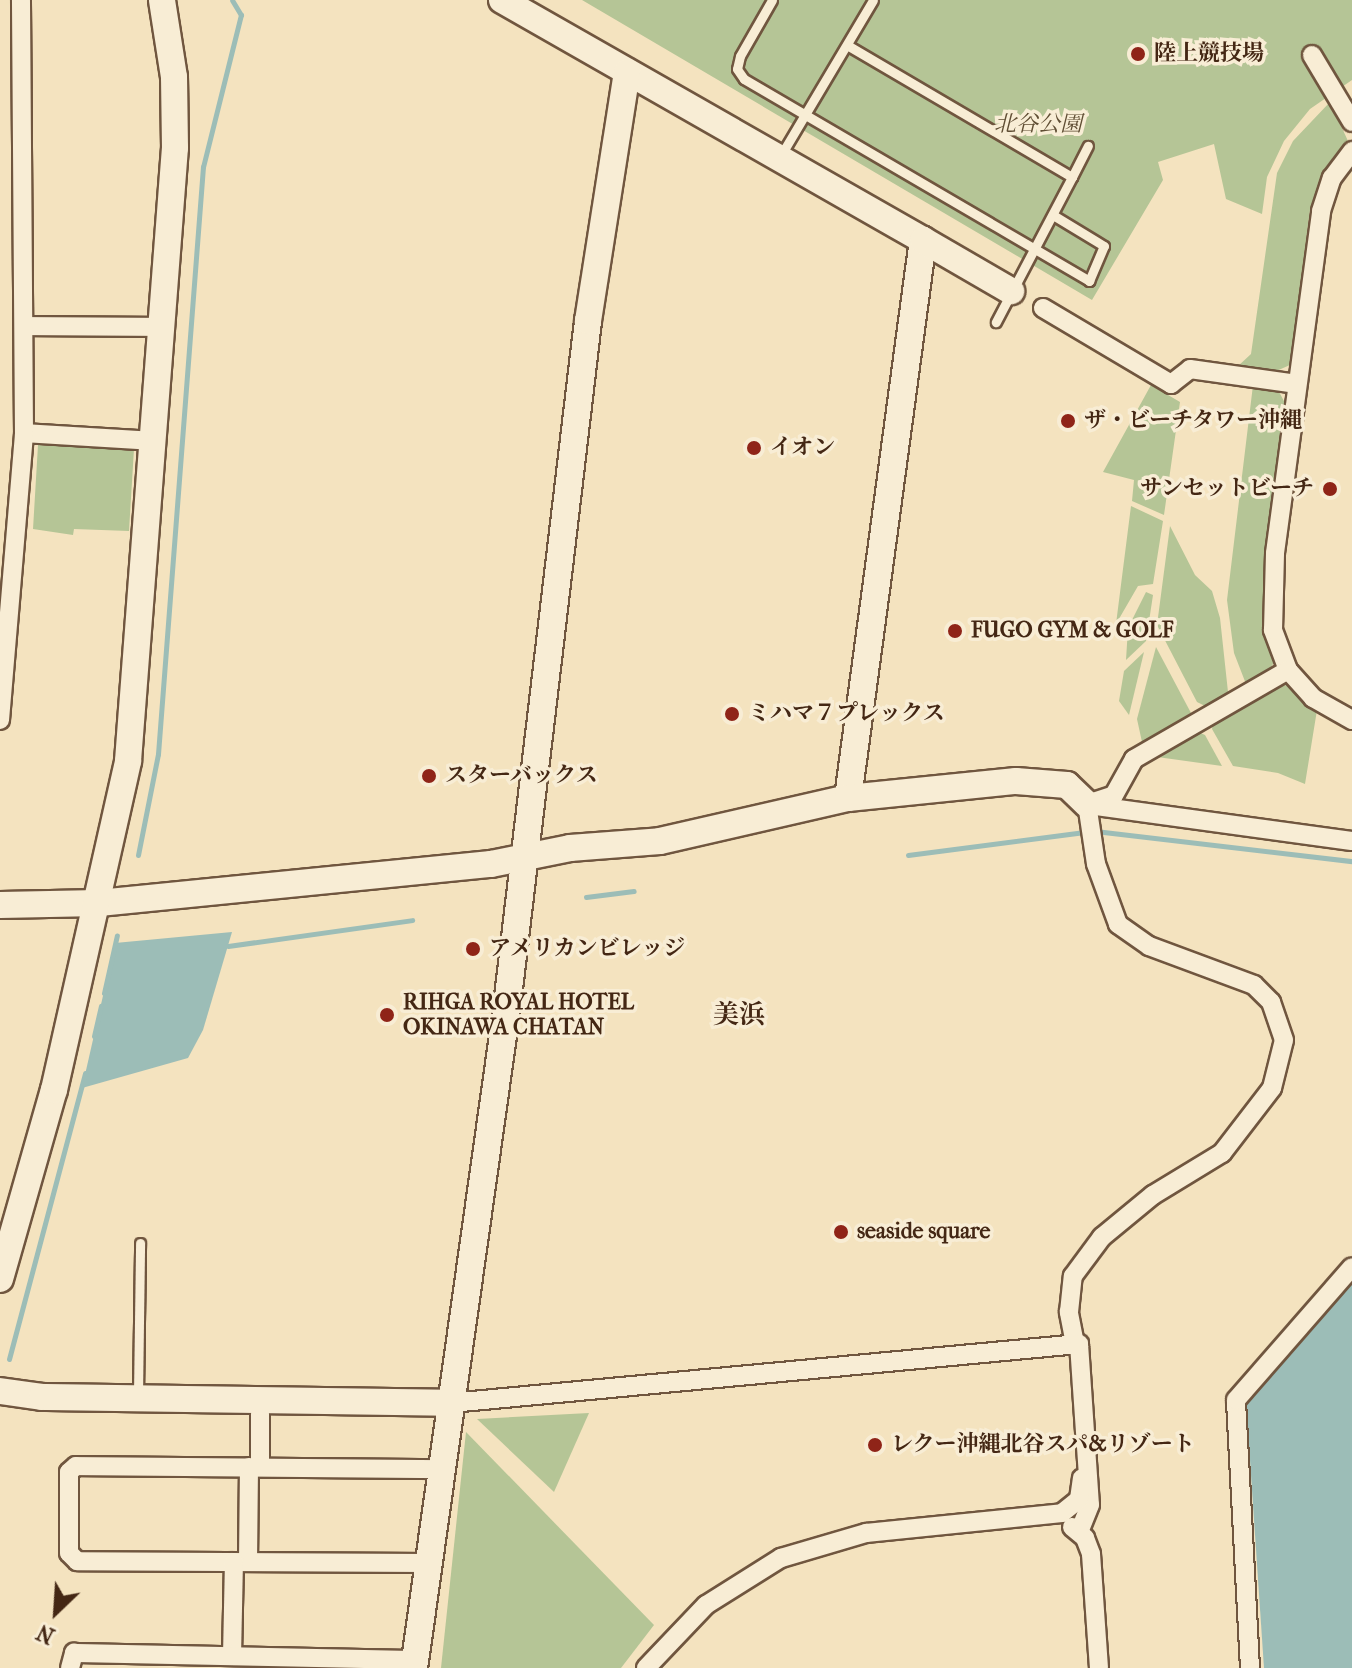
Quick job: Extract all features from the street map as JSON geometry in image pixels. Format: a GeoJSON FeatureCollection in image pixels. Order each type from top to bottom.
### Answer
{"type":"FeatureCollection","features":[{"type":"Feature","properties":{"kind":"street"},"geometry":{"type":"LineString","coordinates":[[0,720],[24,433],[21,0]]}},
{"type":"Feature","properties":{"kind":"street"},"geometry":{"type":"LineString","coordinates":[[0,1279],[99,903],[128,761],[176,111],[162,0]]}},
{"type":"Feature","properties":{"kind":"street"},"geometry":{"type":"LineString","coordinates":[[502,0],[1011,291]]}},
{"type":"Feature","properties":{"kind":"street"},"geometry":{"type":"LineString","coordinates":[[1312,55],[1352,122]]}},
{"type":"Feature","properties":{"kind":"street"},"geometry":{"type":"LineString","coordinates":[[70,1668],[74,1653],[415,1664],[526,859],[588,321],[627,72]]}},
{"type":"Feature","properties":{"kind":"street"},"geometry":{"type":"LineString","coordinates":[[1352,151],[1332,178],[1321,211],[1270,601],[1273,630],[1288,670],[1313,698],[1352,720]]}},
{"type":"Feature","properties":{"kind":"street"},"geometry":{"type":"LineString","coordinates":[[848,798],[923,240]]}},
{"type":"Feature","properties":{"kind":"street"},"geometry":{"type":"LineString","coordinates":[[1043,308],[1171,384],[1190,369],[1297,384]]}},
{"type":"Feature","properties":{"kind":"street"},"geometry":{"type":"LineString","coordinates":[[25,326],[162,327]]}},
{"type":"Feature","properties":{"kind":"street"},"geometry":{"type":"LineString","coordinates":[[24,433],[154,441]]}},
{"type":"Feature","properties":{"kind":"street"},"geometry":{"type":"LineString","coordinates":[[1087,804],[1114,795],[1134,759],[1288,670]]}},
{"type":"Feature","properties":{"kind":"street"},"geometry":{"type":"LineString","coordinates":[[0,905],[99,903],[526,859],[570,848],[660,841],[848,798],[1047,781],[1067,785],[1087,804],[1352,841]]}},
{"type":"Feature","properties":{"kind":"street"},"geometry":{"type":"LineString","coordinates":[[1079,1532],[1090,1505],[1075,1344],[1069,1312],[1073,1276],[1102,1237],[1153,1195],[1222,1153],[1272,1088],[1284,1040],[1271,1002],[1254,985],[1149,946],[1118,924],[1096,864],[1087,804]]}},
{"type":"Feature","properties":{"kind":"street"},"geometry":{"type":"LineString","coordinates":[[1250,1668],[1236,1400],[1352,1267]]}},
{"type":"Feature","properties":{"kind":"street"},"geometry":{"type":"LineString","coordinates":[[0,1391],[138,1398],[451,1403],[1075,1344]]}},
{"type":"Feature","properties":{"kind":"street"},"geometry":{"type":"LineString","coordinates":[[646,1668],[706,1605],[781,1558],[866,1533],[1062,1513],[1079,1499],[1075,1344]]}},
{"type":"Feature","properties":{"kind":"street"},"geometry":{"type":"LineString","coordinates":[[232,1656],[260,1414]]}},
{"type":"Feature","properties":{"kind":"street"},"geometry":{"type":"LineString","coordinates":[[428,1563],[77,1561],[69,1553],[69,1472],[76,1466],[441,1469]]}},
{"type":"Feature","properties":{"kind":"street"},"geometry":{"type":"LineString","coordinates":[[979,1523],[1057,1523],[1079,1532],[1092,1560],[1099,1668]]}},
{"type":"Feature","properties":{"kind":"lane"},"geometry":{"type":"LineString","coordinates":[[772,0],[737,69],[804,117],[1089,281],[1105,254],[1097,240],[1053,215]]}},
{"type":"Feature","properties":{"kind":"lane"},"geometry":{"type":"LineString","coordinates":[[780,158],[873,0]]}},
{"type":"Feature","properties":{"kind":"lane"},"geometry":{"type":"LineString","coordinates":[[847,45],[1072,177]]}},
{"type":"Feature","properties":{"kind":"lane"},"geometry":{"type":"LineString","coordinates":[[996,322],[1088,146]]}},
{"type":"Feature","properties":{"kind":"lane"},"geometry":{"type":"LineString","coordinates":[[138,1398],[140,1243]]}},
{"type":"Feature","properties":{"kind":"green space","name":"北谷公園"},"geometry":{"type":"Polygon","coordinates":[[[582,0],[1352,0],[1352,80],[1310,109],[1284,141],[1267,177],[1262,214],[1226,199],[1214,144],[1158,162],[1163,180],[1092,300],[582,0]]]}},
{"type":"Feature","properties":{"kind":"green space"},"geometry":{"type":"Polygon","coordinates":[[[1330,102],[1348,141],[1324,175],[1310,210],[1290,365],[1274,372],[1237,367],[1251,354],[1277,173],[1293,141],[1330,102]]]}},
{"type":"Feature","properties":{"kind":"green space"},"geometry":{"type":"Polygon","coordinates":[[[1151,385],[1180,402],[1164,515],[1132,501],[1134,480],[1103,472],[1151,385]]]}},
{"type":"Feature","properties":{"kind":"green space"},"geometry":{"type":"Polygon","coordinates":[[[1253,385],[1277,388],[1286,405],[1263,595],[1275,661],[1267,673],[1246,684],[1234,653],[1227,600],[1253,385]]]}},
{"type":"Feature","properties":{"kind":"green space"},"geometry":{"type":"Polygon","coordinates":[[[38,445],[134,449],[129,531],[74,529],[73,535],[33,529],[38,445]]]}},
{"type":"Feature","properties":{"kind":"green space"},"geometry":{"type":"Polygon","coordinates":[[[1131,506],[1163,521],[1153,584],[1138,586],[1116,624],[1131,506]]]}},
{"type":"Feature","properties":{"kind":"green space"},"geometry":{"type":"Polygon","coordinates":[[[1170,526],[1195,575],[1212,591],[1220,618],[1228,692],[1207,707],[1197,702],[1157,625],[1170,526]]]}},
{"type":"Feature","properties":{"kind":"green space"},"geometry":{"type":"Polygon","coordinates":[[[1146,592],[1153,595],[1146,641],[1126,660],[1128,628],[1146,592]]]}},
{"type":"Feature","properties":{"kind":"green space"},"geometry":{"type":"Polygon","coordinates":[[[1156,647],[1191,713],[1142,742],[1137,719],[1156,647]]]}},
{"type":"Feature","properties":{"kind":"green space"},"geometry":{"type":"Polygon","coordinates":[[[1144,652],[1129,715],[1119,701],[1124,671],[1144,652]]]}},
{"type":"Feature","properties":{"kind":"green space"},"geometry":{"type":"Polygon","coordinates":[[[1289,685],[1317,710],[1305,784],[1278,773],[1233,766],[1212,729],[1213,722],[1276,686],[1289,685]]]}},
{"type":"Feature","properties":{"kind":"green space"},"geometry":{"type":"Polygon","coordinates":[[[1196,731],[1205,735],[1222,766],[1150,756],[1196,731]]]}},
{"type":"Feature","properties":{"kind":"green space"},"geometry":{"type":"Polygon","coordinates":[[[589,1413],[554,1492],[477,1419],[589,1413]]]}},
{"type":"Feature","properties":{"kind":"green space"},"geometry":{"type":"Polygon","coordinates":[[[466,1432],[654,1625],[621,1668],[441,1668],[466,1432]]]}},
{"type":"Feature","properties":{"kind":"water"},"geometry":{"type":"Polygon","coordinates":[[[232,932],[203,1030],[188,1058],[82,1088],[115,943],[232,932]]]}},
{"type":"Feature","properties":{"kind":"water"},"geometry":{"type":"Polygon","coordinates":[[[1352,1278],[1352,1668],[1264,1668],[1246,1401],[1352,1278]]]}},
{"type":"Feature","properties":{"kind":"waterway"},"geometry":{"type":"LineString","coordinates":[[138,855],[158,754],[203,167],[241,15],[232,0]]}},
{"type":"Feature","properties":{"kind":"waterway"},"geometry":{"type":"LineString","coordinates":[[1095,831],[1352,861]]}},
{"type":"Feature","properties":{"kind":"waterway"},"geometry":{"type":"LineString","coordinates":[[908,855],[1085,832]]}},
{"type":"Feature","properties":{"kind":"waterway"},"geometry":{"type":"LineString","coordinates":[[586,897],[634,891]]}},
{"type":"Feature","properties":{"kind":"waterway"},"geometry":{"type":"LineString","coordinates":[[228,946],[412,920]]}},
{"type":"Feature","properties":{"kind":"waterway"},"geometry":{"type":"LineString","coordinates":[[104,993],[117,935]]}},
{"type":"Feature","properties":{"kind":"waterway"},"geometry":{"type":"LineString","coordinates":[[94,1036],[101,1006]]}},
{"type":"Feature","properties":{"kind":"waterway"},"geometry":{"type":"LineString","coordinates":[[9,1359],[85,1073]]}},
{"type":"Feature","properties":{"kind":"place","name":"陸上競技場"},"geometry":{"type":"Point","coordinates":[1138,54]}},
{"type":"Feature","properties":{"kind":"place","name":"ザ・ビーチタワー沖縄"},"geometry":{"type":"Point","coordinates":[1068,421]}},
{"type":"Feature","properties":{"kind":"place","name":"イオン"},"geometry":{"type":"Point","coordinates":[754,448]}},
{"type":"Feature","properties":{"kind":"place","name":"サンセットビーチ"},"geometry":{"type":"Point","coordinates":[1330,489]}},
{"type":"Feature","properties":{"kind":"place","name":"FUGO GYM & GOLF"},"geometry":{"type":"Point","coordinates":[955,631]}},
{"type":"Feature","properties":{"kind":"place","name":"ミハマ７プレックス"},"geometry":{"type":"Point","coordinates":[732,714]}},
{"type":"Feature","properties":{"kind":"place","name":"スターバックス"},"geometry":{"type":"Point","coordinates":[429,776]}},
{"type":"Feature","properties":{"kind":"place","name":"アメリカンビレッジ"},"geometry":{"type":"Point","coordinates":[473,949]}},
{"type":"Feature","properties":{"kind":"place","name":"RIHGA ROYAL HOTEL OKINAWA CHATAN"},"geometry":{"type":"Point","coordinates":[387,1015]}},
{"type":"Feature","properties":{"kind":"place","name":"seaside square"},"geometry":{"type":"Point","coordinates":[841,1232]}},
{"type":"Feature","properties":{"kind":"place","name":"レクー沖縄北谷スパ&リゾート"},"geometry":{"type":"Point","coordinates":[875,1445]}},
{"type":"Feature","properties":{"kind":"district","name":"美浜"},"geometry":{"type":"Point","coordinates":[739,1015]}}]}
